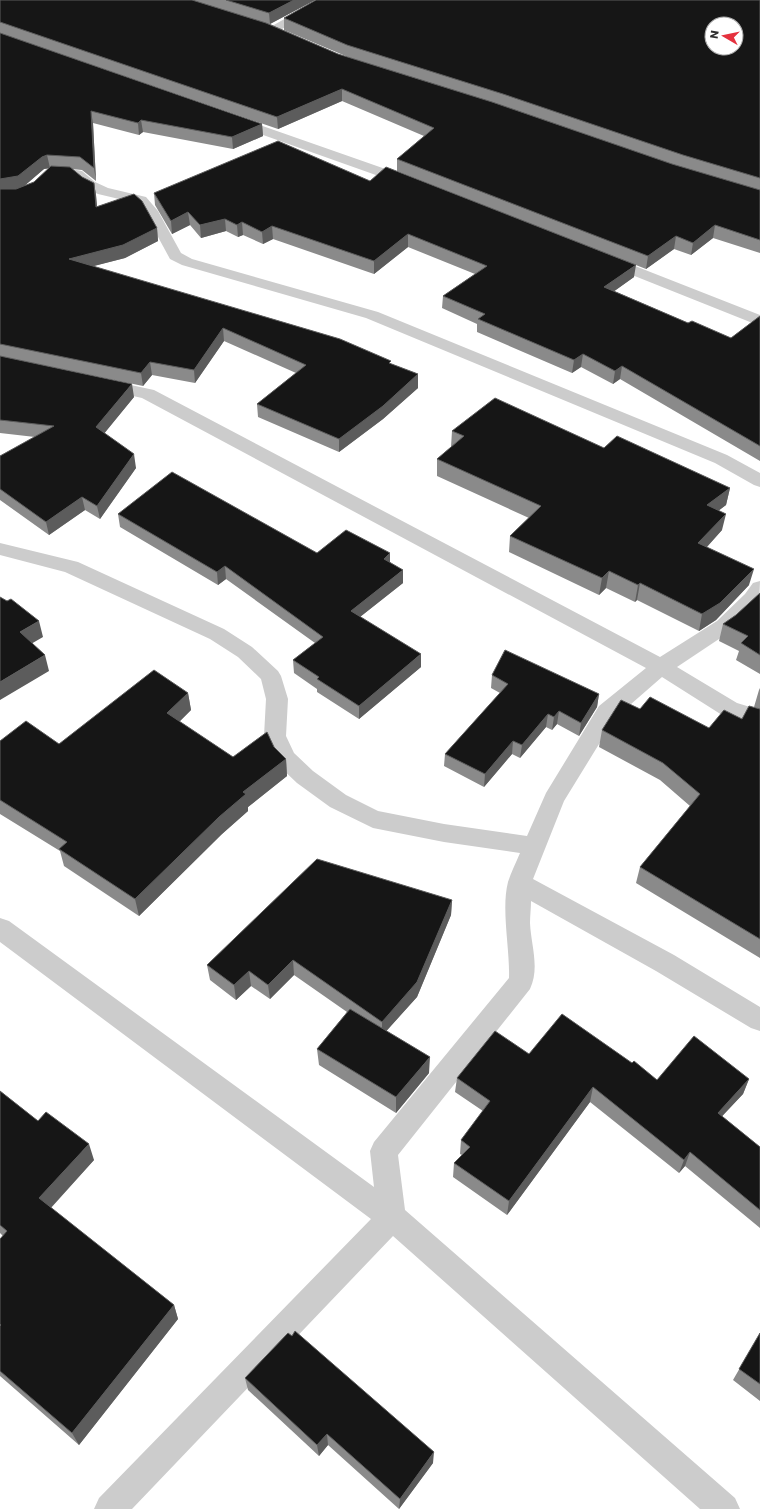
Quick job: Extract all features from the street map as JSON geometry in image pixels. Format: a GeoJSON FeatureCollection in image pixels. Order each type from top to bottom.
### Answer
{"type":"FeatureCollection","features":[{"type":"Feature","properties":{"kind":"street"},"geometry":{"type":"LineString","coordinates":[[271,30],[327,0]]}},
{"type":"Feature","properties":{"kind":"street"},"geometry":{"type":"LineString","coordinates":[[256,25],[285,36]]}},
{"type":"Feature","properties":{"kind":"street"},"geometry":{"type":"LineString","coordinates":[[225,117],[420,186]]}},
{"type":"Feature","properties":{"kind":"street"},"geometry":{"type":"LineString","coordinates":[[57,173],[76,174],[90,185],[103,191],[141,200],[151,211],[175,256],[187,262],[372,315],[721,459],[760,481]]}},
{"type":"Feature","properties":{"kind":"street"},"geometry":{"type":"LineString","coordinates":[[597,256],[760,321]]}},
{"type":"Feature","properties":{"kind":"street"},"geometry":{"type":"LineString","coordinates":[[86,380],[148,394],[661,667],[730,709],[760,718]]}},
{"type":"Feature","properties":{"kind":"street"},"geometry":{"type":"LineString","coordinates":[[0,549],[70,567],[217,634],[245,652],[271,676],[277,699],[275,736],[285,758],[306,777],[338,801],[373,819],[444,833],[534,846]]}},
{"type":"Feature","properties":{"kind":"street"},"geometry":{"type":"LineString","coordinates":[[392,1217],[384,1151],[521,981],[522,956],[518,923],[520,884],[554,799],[607,712],[661,667],[724,626],[752,599],[760,588]]}},
{"type":"Feature","properties":{"kind":"street"},"geometry":{"type":"LineString","coordinates":[[520,884],[666,963],[760,1020]]}},
{"type":"Feature","properties":{"kind":"street"},"geometry":{"type":"LineString","coordinates":[[0,928],[392,1217],[724,1509]]}},
{"type":"Feature","properties":{"kind":"street"},"geometry":{"type":"LineString","coordinates":[[110,1509],[392,1217]]}},
{"type":"Feature","properties":{"kind":"building"},"geometry":{"type":"Polygon","coordinates":[[[0,0],[192,0],[266,23],[338,54],[492,102],[672,164],[760,190],[760,240],[715,225],[693,243],[676,236],[648,256],[397,159],[434,128],[342,89],[277,117],[0,22],[0,0]]]}},
{"type":"Feature","properties":{"kind":"building"},"geometry":{"type":"Polygon","coordinates":[[[226,0],[294,0],[269,13],[226,0]]]}},
{"type":"Feature","properties":{"kind":"building"},"geometry":{"type":"Polygon","coordinates":[[[316,0],[760,0],[760,178],[683,155],[503,94],[347,45],[284,18],[316,0]]]}},
{"type":"Feature","properties":{"kind":"building"},"geometry":{"type":"Polygon","coordinates":[[[0,33],[262,124],[232,137],[141,120],[138,123],[91,111],[94,168],[80,157],[47,155],[42,157],[18,176],[0,179],[0,33]]]}},
{"type":"Feature","properties":{"kind":"building"},"geometry":{"type":"Polygon","coordinates":[[[278,141],[370,181],[386,167],[636,265],[604,287],[688,323],[692,321],[731,338],[760,316],[760,446],[622,366],[615,371],[583,354],[574,360],[478,319],[485,314],[443,296],[487,266],[408,234],[374,261],[272,226],[262,232],[242,222],[237,225],[225,219],[200,225],[188,212],[171,221],[154,193],[278,141]]]}},
{"type":"Feature","properties":{"kind":"building"},"geometry":{"type":"Polygon","coordinates":[[[51,166],[70,167],[82,177],[94,183],[96,207],[134,194],[142,201],[157,228],[123,245],[69,259],[340,339],[391,361],[389,363],[418,374],[383,406],[339,439],[257,404],[306,365],[223,328],[194,370],[150,362],[141,373],[0,344],[0,189],[16,189],[34,182],[51,166]]]}},
{"type":"Feature","properties":{"kind":"building"},"geometry":{"type":"Polygon","coordinates":[[[0,356],[132,384],[96,427],[134,454],[97,506],[82,497],[46,522],[0,489],[0,456],[54,426],[0,420],[0,356]]]}},
{"type":"Feature","properties":{"kind":"building"},"geometry":{"type":"Polygon","coordinates":[[[495,398],[604,448],[617,436],[730,488],[707,505],[726,514],[698,543],[754,569],[720,603],[702,614],[640,583],[638,585],[609,571],[602,578],[510,536],[541,506],[437,459],[464,436],[452,431],[495,398]]]}},
{"type":"Feature","properties":{"kind":"building"},"geometry":{"type":"Polygon","coordinates":[[[172,472],[317,553],[346,530],[390,553],[384,559],[403,570],[351,611],[421,654],[359,706],[317,679],[319,677],[293,660],[323,637],[225,566],[217,572],[118,514],[172,472]]]}},
{"type":"Feature","properties":{"kind":"building"},"geometry":{"type":"Polygon","coordinates":[[[760,593],[760,655],[741,643],[748,636],[723,624],[736,615],[760,593]]]}},
{"type":"Feature","properties":{"kind":"building"},"geometry":{"type":"Polygon","coordinates":[[[0,597],[7,601],[11,599],[39,621],[20,632],[45,655],[0,682],[0,597]]]}},
{"type":"Feature","properties":{"kind":"building"},"geometry":{"type":"Polygon","coordinates":[[[505,650],[599,694],[581,723],[559,711],[554,717],[548,714],[522,745],[513,741],[485,774],[445,754],[508,684],[492,675],[505,650]]]}},
{"type":"Feature","properties":{"kind":"building"},"geometry":{"type":"Polygon","coordinates":[[[154,670],[188,693],[167,713],[233,757],[267,732],[274,747],[286,759],[243,792],[246,794],[219,817],[135,899],[59,849],[67,842],[0,800],[0,741],[26,721],[59,744],[154,670]]]}},
{"type":"Feature","properties":{"kind":"building"},"geometry":{"type":"Polygon","coordinates":[[[650,697],[709,728],[724,710],[742,719],[749,706],[760,709],[760,939],[640,867],[700,794],[663,763],[602,730],[621,700],[640,709],[650,697]]]}},
{"type":"Feature","properties":{"kind":"building"},"geometry":{"type":"Polygon","coordinates":[[[317,859],[452,900],[417,982],[382,1022],[293,960],[268,985],[249,971],[234,985],[207,965],[317,859]]]}},
{"type":"Feature","properties":{"kind":"building"},"geometry":{"type":"Polygon","coordinates":[[[350,1009],[430,1057],[396,1097],[317,1049],[350,1009]]]}},
{"type":"Feature","properties":{"kind":"building"},"geometry":{"type":"Polygon","coordinates":[[[562,1014],[632,1063],[634,1061],[657,1080],[694,1036],[749,1079],[718,1113],[760,1147],[760,1210],[690,1152],[684,1160],[593,1087],[509,1201],[454,1163],[470,1147],[461,1140],[490,1101],[457,1078],[495,1031],[529,1054],[562,1014]]]}},
{"type":"Feature","properties":{"kind":"building"},"geometry":{"type":"Polygon","coordinates":[[[0,1091],[38,1121],[46,1112],[89,1144],[39,1198],[174,1305],[72,1433],[0,1371],[0,1239],[7,1231],[0,1225],[0,1091]]]}},
{"type":"Feature","properties":{"kind":"building"},"geometry":{"type":"Polygon","coordinates":[[[295,1331],[434,1452],[400,1499],[327,1434],[317,1445],[245,1378],[288,1333],[292,1336],[295,1331]]]}},
{"type":"Feature","properties":{"kind":"building"},"geometry":{"type":"Polygon","coordinates":[[[760,1333],[760,1384],[739,1369],[760,1333]]]}}]}
